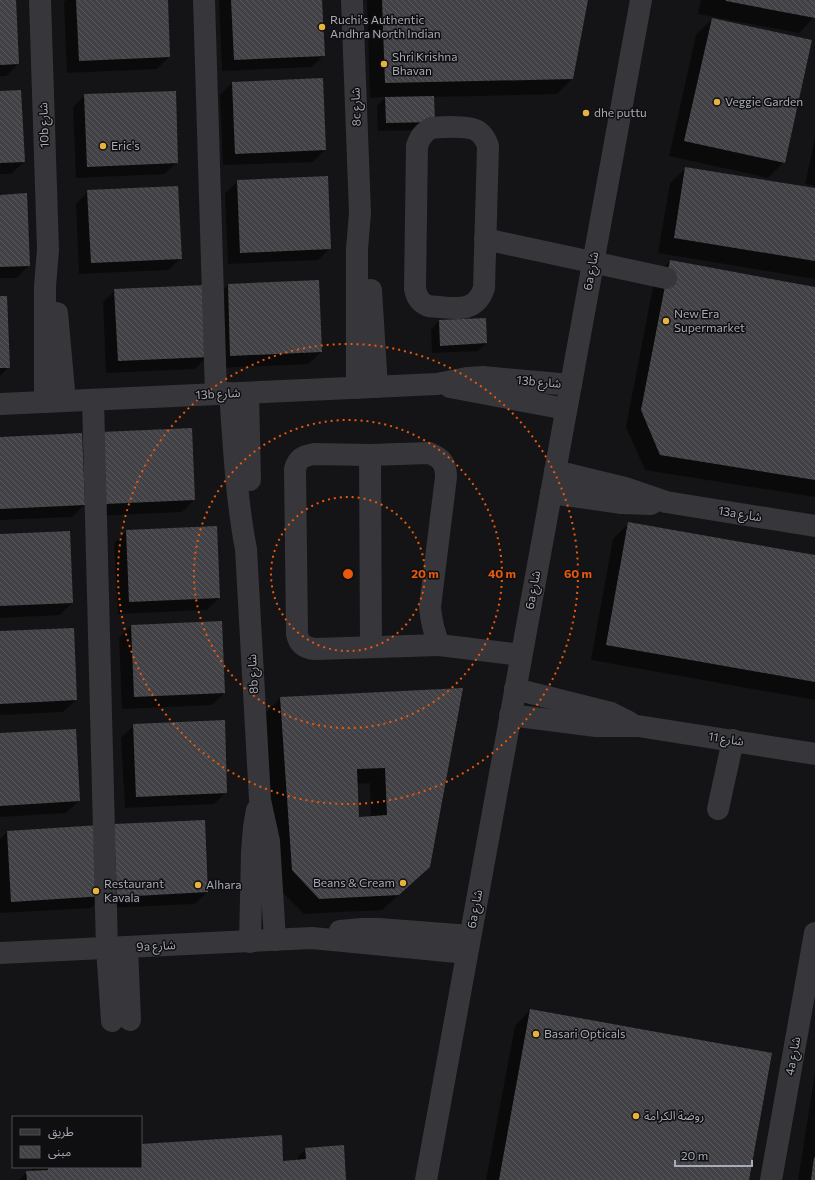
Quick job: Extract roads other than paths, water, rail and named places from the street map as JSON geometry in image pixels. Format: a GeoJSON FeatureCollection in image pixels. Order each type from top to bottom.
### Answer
{"type":"FeatureCollection","features":[{"type":"Feature","properties":{"kind":"street","name":"10b شارع"},"geometry":{"type":"LineString","coordinates":[[40,0],[48,250],[44,286],[55,401]]}},
{"type":"Feature","properties":{"kind":"street","name":"8b شارع"},"geometry":{"type":"LineString","coordinates":[[204,0],[238,499],[246,549],[260,800],[269,841],[275,940]]}},
{"type":"Feature","properties":{"kind":"street","name":"8c شارع"},"geometry":{"type":"LineString","coordinates":[[352,0],[360,213],[357,267],[367,387]]}},
{"type":"Feature","properties":{"kind":"street","name":"6a شارع"},"geometry":{"type":"LineString","coordinates":[[426,1180],[641,0]]}},
{"type":"Feature","properties":{"kind":"street"},"geometry":{"type":"LineString","coordinates":[[431,128],[472,128],[480,132],[485,138],[488,146],[488,154],[485,239],[484,288],[477,302],[462,308],[428,306],[419,300],[415,289],[417,146],[419,138],[424,132],[431,128]]}},
{"type":"Feature","properties":{"kind":"street"},"geometry":{"type":"LineString","coordinates":[[485,239],[666,278]]}},
{"type":"Feature","properties":{"kind":"street","name":"13b شارع"},"geometry":{"type":"LineString","coordinates":[[0,404],[437,384],[467,378],[483,377],[571,385]]}},
{"type":"Feature","properties":{"kind":"street","name":"13b شارع"},"geometry":{"type":"LineString","coordinates":[[437,384],[566,409]]}},
{"type":"Feature","properties":{"kind":"street"},"geometry":{"type":"LineString","coordinates":[[93,400],[121,1021]]}},
{"type":"Feature","properties":{"kind":"street"},"geometry":{"type":"LineString","coordinates":[[438,645],[431,620],[430,607],[446,477],[446,469],[442,462],[436,456],[429,453],[370,455],[314,454],[301,458],[295,469],[297,634],[298,640],[303,646],[309,649],[315,649],[438,645],[521,655]]}},
{"type":"Feature","properties":{"kind":"street"},"geometry":{"type":"LineString","coordinates":[[370,455],[371,647]]}},
{"type":"Feature","properties":{"kind":"street","name":"13a شارع"},"geometry":{"type":"LineString","coordinates":[[555,471],[625,488],[666,502],[815,526]]}},
{"type":"Feature","properties":{"kind":"street","name":"13a شارع"},"geometry":{"type":"LineString","coordinates":[[551,494],[622,503],[651,504],[666,502]]}},
{"type":"Feature","properties":{"kind":"street","name":"شارع 11"},"geometry":{"type":"LineString","coordinates":[[515,689],[610,713],[638,726]]}},
{"type":"Feature","properties":{"kind":"street","name":"شارع 11"},"geometry":{"type":"LineString","coordinates":[[510,715],[596,726],[638,726],[815,754]]}},
{"type":"Feature","properties":{"kind":"street"},"geometry":{"type":"LineString","coordinates":[[718,809],[733,740]]}},
{"type":"Feature","properties":{"kind":"street","name":"8b شارع"},"geometry":{"type":"LineString","coordinates":[[250,942],[253,841],[260,800]]}},
{"type":"Feature","properties":{"kind":"street","name":"9a شارع"},"geometry":{"type":"LineString","coordinates":[[0,953],[312,938],[345,930],[362,929],[379,929],[469,944]]}},
{"type":"Feature","properties":{"kind":"street","name":"4a شارع"},"geometry":{"type":"LineString","coordinates":[[771,1180],[810,992],[815,933]]}},
{"type":"Feature","properties":{"kind":"place","name":"Ruchi's Authentic Andhra North Indian"},"geometry":{"type":"Point","coordinates":[322,27]}},
{"type":"Feature","properties":{"kind":"place","name":"Shri Krishna Bhavan"},"geometry":{"type":"Point","coordinates":[384,64]}},
{"type":"Feature","properties":{"kind":"place","name":"Veggie Garden"},"geometry":{"type":"Point","coordinates":[717,102]}},
{"type":"Feature","properties":{"kind":"place","name":"dhe puttu"},"geometry":{"type":"Point","coordinates":[586,113]}},
{"type":"Feature","properties":{"kind":"place","name":"Eric's"},"geometry":{"type":"Point","coordinates":[103,146]}},
{"type":"Feature","properties":{"kind":"place","name":"New Era Supermarket"},"geometry":{"type":"Point","coordinates":[666,321]}},
{"type":"Feature","properties":{"kind":"place","name":"Beans & Cream"},"geometry":{"type":"Point","coordinates":[403,883]}},
{"type":"Feature","properties":{"kind":"place","name":"Alhara"},"geometry":{"type":"Point","coordinates":[198,885]}},
{"type":"Feature","properties":{"kind":"place","name":"Restaurant Kavala"},"geometry":{"type":"Point","coordinates":[96,891]}},
{"type":"Feature","properties":{"kind":"place","name":"Basari Opticals"},"geometry":{"type":"Point","coordinates":[536,1034]}},
{"type":"Feature","properties":{"kind":"place","name":"روضة الكرامة"},"geometry":{"type":"Point","coordinates":[636,1116]}}]}
